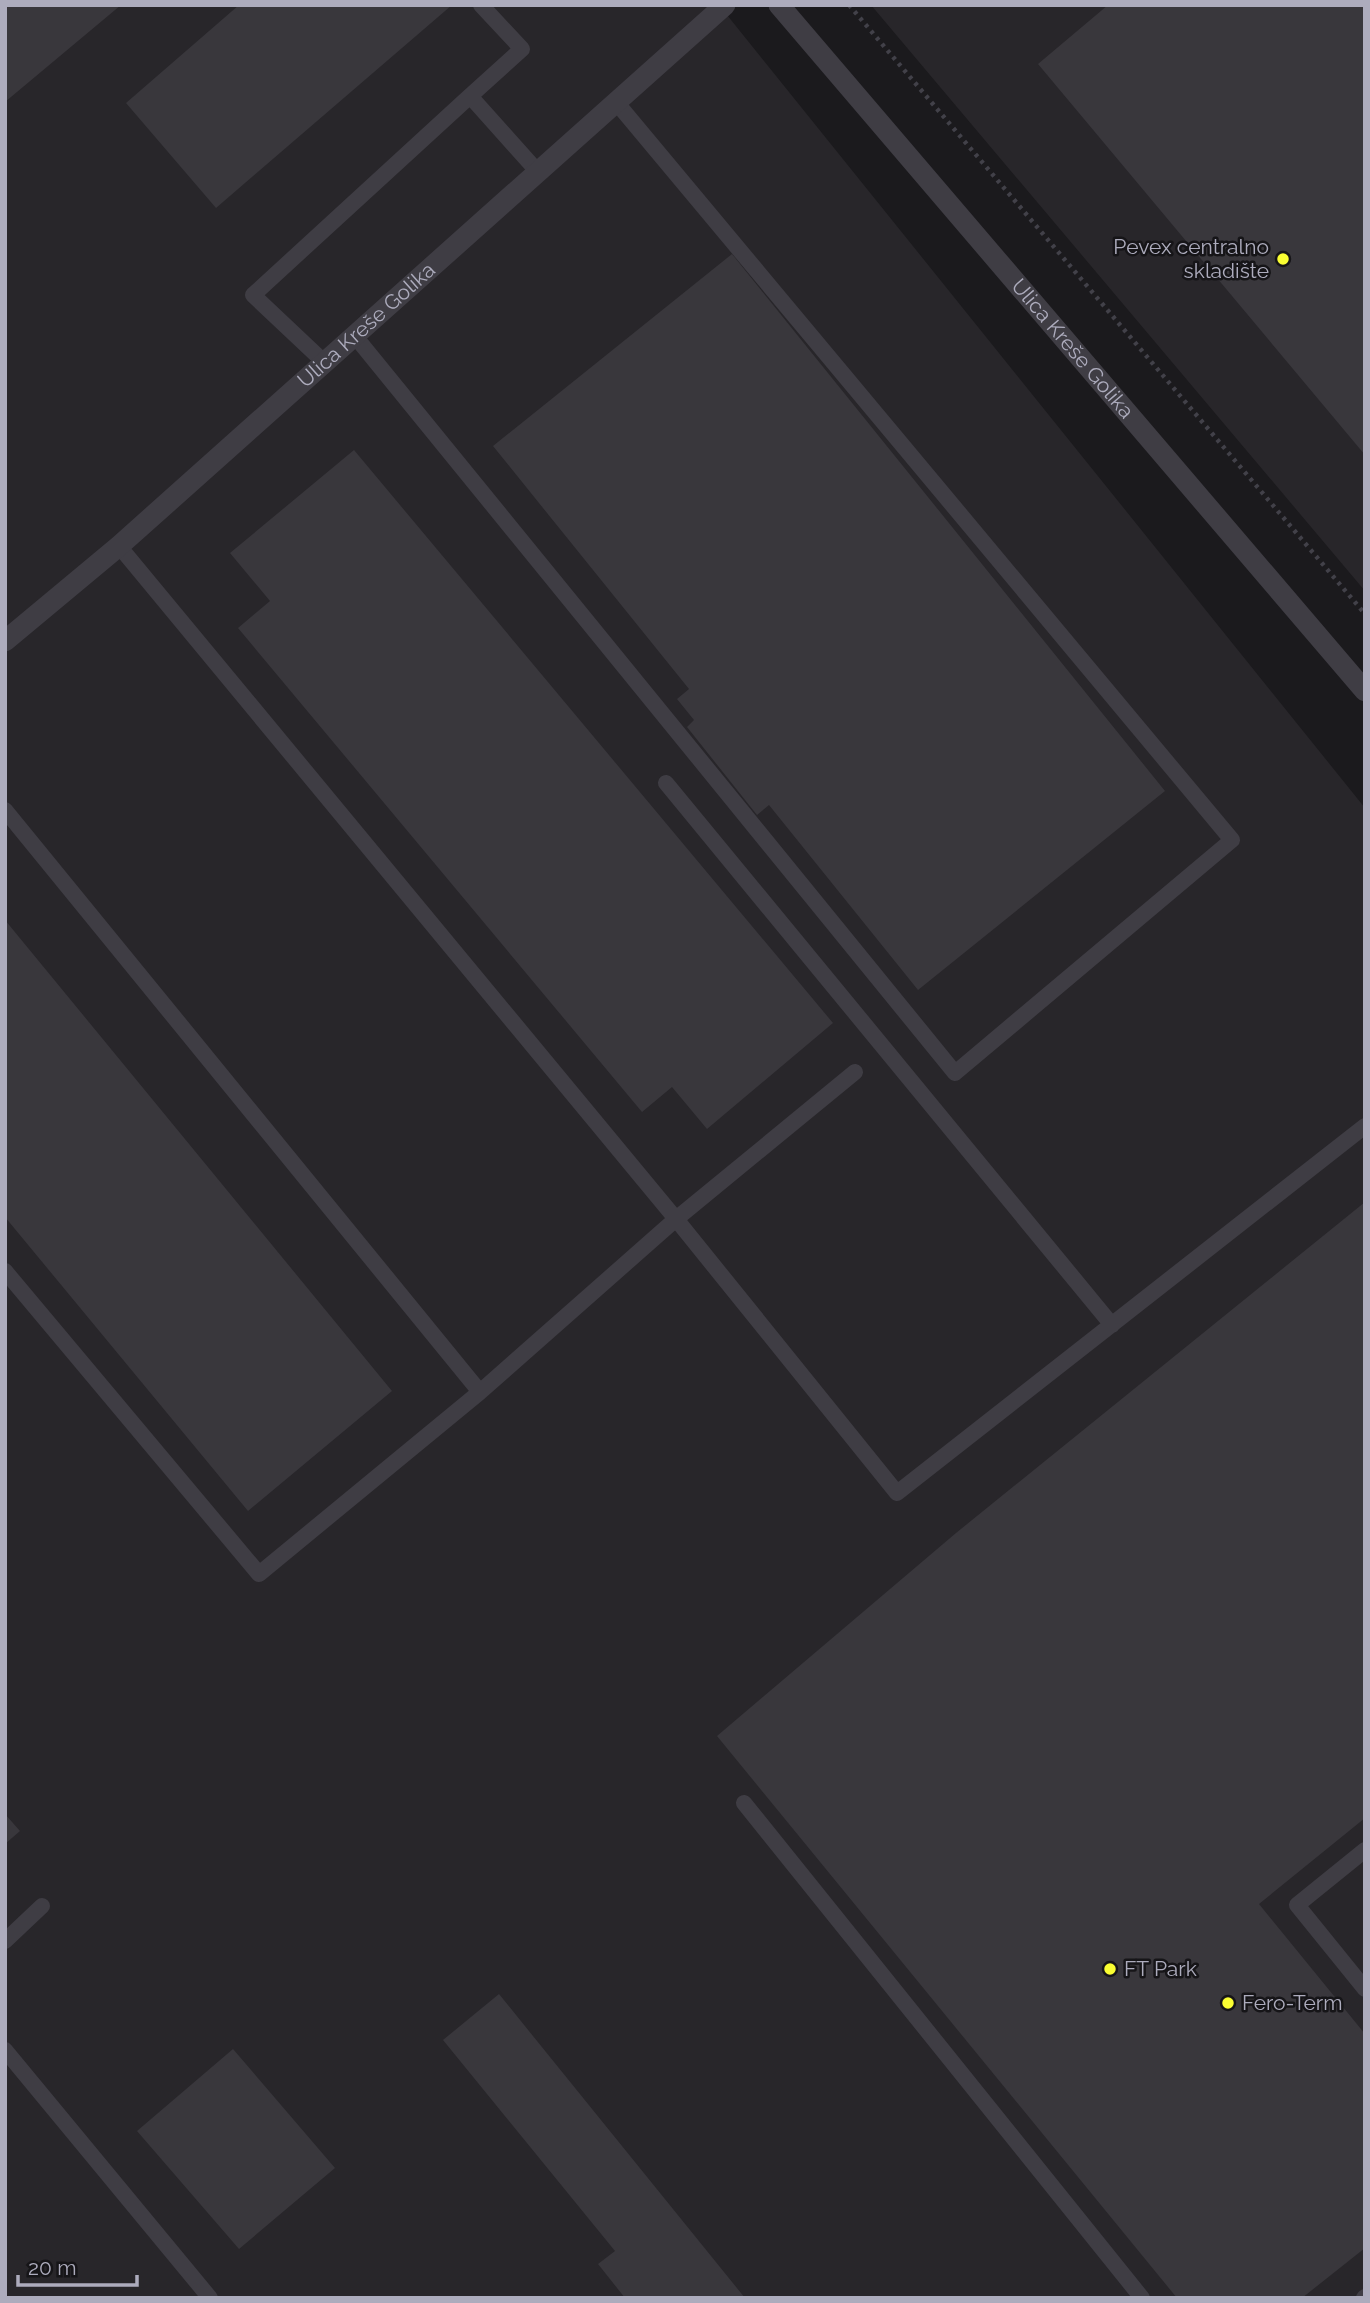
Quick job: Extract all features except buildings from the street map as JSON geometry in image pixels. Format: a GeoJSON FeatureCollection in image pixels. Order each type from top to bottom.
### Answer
{"type":"FeatureCollection","features":[{"type":"Feature","properties":{"kind":"street","name":"Ulica Kreše Golika"},"geometry":{"type":"LineString","coordinates":[[5,641],[119,545],[724,5]]}},
{"type":"Feature","properties":{"kind":"street","name":"Ulica Kreše Golika"},"geometry":{"type":"LineString","coordinates":[[779,5],[1365,691]]}},
{"type":"Feature","properties":{"kind":"lane"},"geometry":{"type":"LineString","coordinates":[[324,362],[253,295],[523,49],[481,5]]}},
{"type":"Feature","properties":{"kind":"lane"},"geometry":{"type":"LineString","coordinates":[[470,96],[538,172]]}},
{"type":"Feature","properties":{"kind":"lane"},"geometry":{"type":"LineString","coordinates":[[354,335],[955,1073],[1231,840],[616,102]]}},
{"type":"Feature","properties":{"kind":"lane"},"geometry":{"type":"LineString","coordinates":[[119,545],[676,1219],[897,1493],[1365,1126]]}},
{"type":"Feature","properties":{"kind":"lane"},"geometry":{"type":"LineString","coordinates":[[666,783],[1112,1325]]}},
{"type":"Feature","properties":{"kind":"lane"},"geometry":{"type":"LineString","coordinates":[[5,810],[480,1392]]}},
{"type":"Feature","properties":{"kind":"lane"},"geometry":{"type":"LineString","coordinates":[[5,1271],[259,1574],[480,1392],[676,1219],[855,1072]]}},
{"type":"Feature","properties":{"kind":"lane"},"geometry":{"type":"LineString","coordinates":[[744,1803],[1142,2298]]}},
{"type":"Feature","properties":{"kind":"lane"},"geometry":{"type":"LineString","coordinates":[[1364,1852],[1297,1905],[1365,1989]]}},
{"type":"Feature","properties":{"kind":"lane"},"geometry":{"type":"LineString","coordinates":[[5,1941],[42,1906]]}},
{"type":"Feature","properties":{"kind":"lane"},"geometry":{"type":"LineString","coordinates":[[5,2050],[210,2298]]}},
{"type":"Feature","properties":{"kind":"path"},"geometry":{"type":"LineString","coordinates":[[849,5],[1365,614]]}},
{"type":"Feature","properties":{"kind":"shaded area"},"geometry":{"type":"Polygon","coordinates":[[[5,5],[719,5],[1365,808],[1365,2298],[5,2298],[5,5]]]}},
{"type":"Feature","properties":{"kind":"shaded area"},"geometry":{"type":"Polygon","coordinates":[[[871,5],[1365,5],[1365,591],[871,5]]]}},
{"type":"Feature","properties":{"kind":"place","name":"Pevex centralno skladište"},"geometry":{"type":"Point","coordinates":[1283,259]}},
{"type":"Feature","properties":{"kind":"place","name":"FT Park"},"geometry":{"type":"Point","coordinates":[1110,1969]}},
{"type":"Feature","properties":{"kind":"place","name":"Fero-Term"},"geometry":{"type":"Point","coordinates":[1228,2003]}}]}
